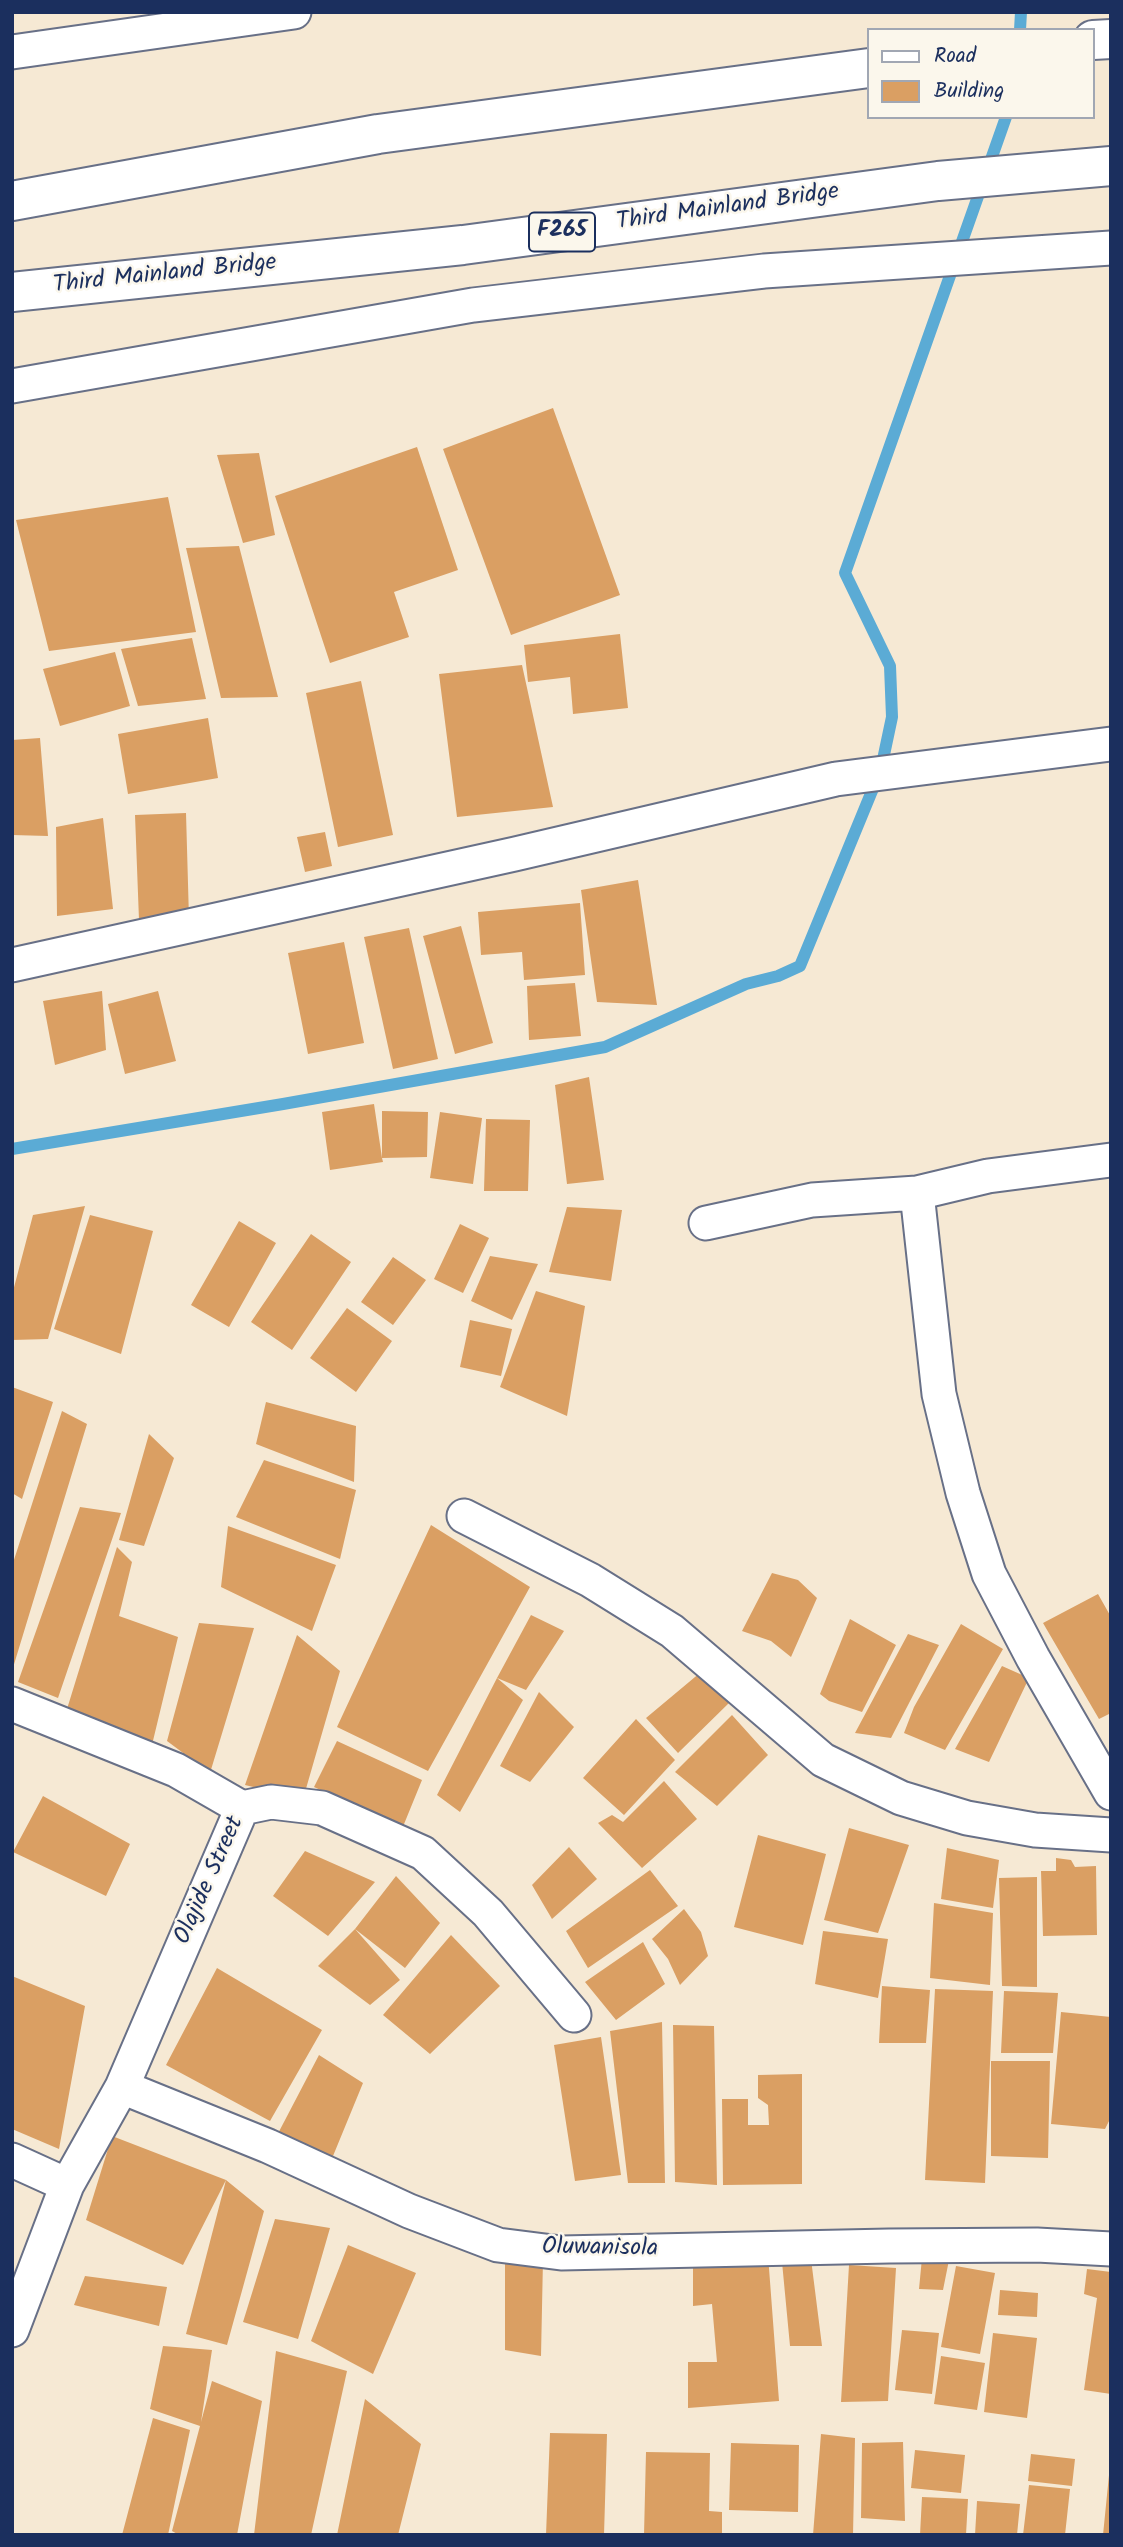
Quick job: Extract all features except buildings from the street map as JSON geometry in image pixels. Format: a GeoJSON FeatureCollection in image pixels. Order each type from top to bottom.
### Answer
{"type":"FeatureCollection","features":[{"type":"Feature","properties":{"kind":"highway"},"geometry":{"type":"LineString","coordinates":[[12,201],[377,134],[867,68]]}},
{"type":"Feature","properties":{"kind":"highway","name":"Third Mainland Bridge"},"geometry":{"type":"LineString","coordinates":[[12,292],[463,245],[938,181],[1111,166]]}},
{"type":"Feature","properties":{"kind":"street"},"geometry":{"type":"LineString","coordinates":[[12,52],[294,12]]}},
{"type":"Feature","properties":{"kind":"street"},"geometry":{"type":"LineString","coordinates":[[12,386],[472,304],[806,267],[1111,248]]}},
{"type":"Feature","properties":{"kind":"street"},"geometry":{"type":"LineString","coordinates":[[12,965],[515,855],[836,779],[1111,744]]}},
{"type":"Feature","properties":{"kind":"street"},"geometry":{"type":"LineString","coordinates":[[706,1223],[812,1200],[917,1194],[988,1176],[1111,1160]]}},
{"type":"Feature","properties":{"kind":"street"},"geometry":{"type":"LineString","coordinates":[[917,1194],[939,1394],[963,1493],[989,1574],[1033,1658],[1111,1793]]}},
{"type":"Feature","properties":{"kind":"street"},"geometry":{"type":"LineString","coordinates":[[464,1516],[590,1580],[672,1631],[823,1760],[901,1798],[967,1818],[1035,1830],[1111,1835]]}},
{"type":"Feature","properties":{"kind":"street"},"geometry":{"type":"LineString","coordinates":[[12,1704],[176,1770],[242,1808]]}},
{"type":"Feature","properties":{"kind":"street","name":"Olajide Street"},"geometry":{"type":"LineString","coordinates":[[12,2330],[67,2185],[122,2087],[242,1808],[271,1802],[322,1808],[423,1853],[488,1913],[574,2015]]}},
{"type":"Feature","properties":{"kind":"street","name":"Oluwanisola"},"geometry":{"type":"LineString","coordinates":[[122,2087],[268,2146],[409,2211],[498,2245],[561,2253],[1037,2245],[1111,2249]]}},
{"type":"Feature","properties":{"kind":"street"},"geometry":{"type":"LineString","coordinates":[[12,2160],[67,2185]]}},
{"type":"Feature","properties":{"kind":"waterway"},"geometry":{"type":"LineString","coordinates":[[1020,28],[1021,12]]}},
{"type":"Feature","properties":{"kind":"waterway"},"geometry":{"type":"LineString","coordinates":[[12,1149],[605,1047],[746,984],[778,976],[800,966],[881,769],[892,717],[890,666],[845,573],[1005,119]]}}]}
